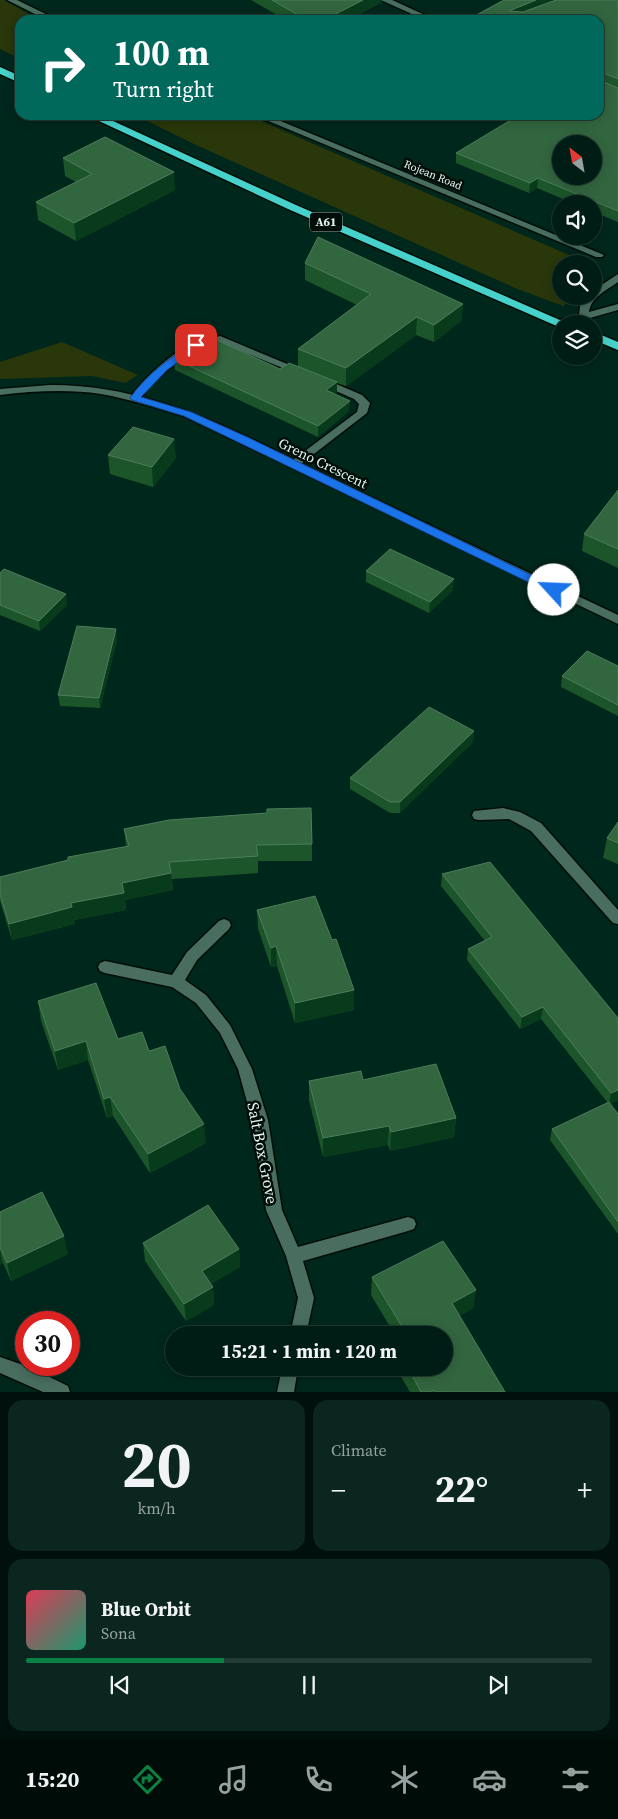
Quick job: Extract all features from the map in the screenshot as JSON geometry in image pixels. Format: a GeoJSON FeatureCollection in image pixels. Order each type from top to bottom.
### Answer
{"type":"FeatureCollection","features":[{"type":"Feature","properties":{"kind":"highway"},"geometry":{"type":"LineString","coordinates":[[0,70],[15,78]]}},
{"type":"Feature","properties":{"kind":"highway","name":"A61"},"geometry":{"type":"LineString","coordinates":[[102,120],[292,207],[552,319]]}},
{"type":"Feature","properties":{"kind":"highway"},"geometry":{"type":"LineString","coordinates":[[602,339],[618,346]]}},
{"type":"Feature","properties":{"kind":"street"},"geometry":{"type":"LineString","coordinates":[[12,0],[44,15]]}},
{"type":"Feature","properties":{"kind":"street"},"geometry":{"type":"LineString","coordinates":[[385,0],[421,15]]}},
{"type":"Feature","properties":{"kind":"street","name":"Rojean Road"},"geometry":{"type":"LineString","coordinates":[[270,120],[599,255]]}},
{"type":"Feature","properties":{"kind":"street"},"geometry":{"type":"LineString","coordinates":[[602,289],[618,277]]}},
{"type":"Feature","properties":{"kind":"street"},"geometry":{"type":"LineString","coordinates":[[586,305],[584,315],[618,307]]}},
{"type":"Feature","properties":{"kind":"street"},"geometry":{"type":"LineString","coordinates":[[135,398],[145,384],[163,368],[196,345],[220,339],[342,389],[365,403],[362,413],[293,466]]}},
{"type":"Feature","properties":{"kind":"street","name":"Greno Crescent"},"geometry":{"type":"LineString","coordinates":[[0,392],[63,389],[100,391],[135,398],[188,414],[293,466],[618,620]]}},
{"type":"Feature","properties":{"kind":"street"},"geometry":{"type":"LineString","coordinates":[[479,815],[500,812],[519,817],[536,827],[618,919]]}},
{"type":"Feature","properties":{"kind":"street"},"geometry":{"type":"LineString","coordinates":[[176,982],[192,956],[224,925]]}},
{"type":"Feature","properties":{"kind":"street","name":"Salt Box Grove"},"geometry":{"type":"LineString","coordinates":[[105,967],[176,982],[201,999],[225,1029],[244,1069],[260,1120],[274,1210],[294,1256],[306,1298],[300,1326]]}},
{"type":"Feature","properties":{"kind":"street"},"geometry":{"type":"LineString","coordinates":[[294,1256],[408,1224]]}},
{"type":"Feature","properties":{"kind":"street"},"geometry":{"type":"LineString","coordinates":[[0,1365],[23,1373],[62,1392]]}},
{"type":"Feature","properties":{"kind":"street"},"geometry":{"type":"LineString","coordinates":[[285,1392],[288,1376]]}},
{"type":"Feature","properties":{"kind":"green space"},"geometry":{"type":"Polygon","coordinates":[[[0,0],[4,0],[30,15],[15,15],[15,56],[0,49],[0,0]]]}},
{"type":"Feature","properties":{"kind":"green space"},"geometry":{"type":"Polygon","coordinates":[[[145,120],[259,120],[569,255],[552,255],[552,302],[515,288],[196,145],[145,120]]]}},
{"type":"Feature","properties":{"kind":"green space"},"geometry":{"type":"Polygon","coordinates":[[[62,342],[138,375],[125,383],[92,376],[0,379],[0,362],[62,342]]]}},
{"type":"Feature","properties":{"kind":"building"},"geometry":{"type":"Polygon","coordinates":[[[272,0],[363,0],[334,15],[298,15],[272,0]]]}},
{"type":"Feature","properties":{"kind":"building"},"geometry":{"type":"Polygon","coordinates":[[[504,0],[536,0],[509,11],[523,12],[556,0],[618,0],[618,79],[604,73],[604,15],[476,15],[504,0]]]}},
{"type":"Feature","properties":{"kind":"building"},"geometry":{"type":"Polygon","coordinates":[[[604,82],[618,88],[618,211],[602,204],[602,195],[579,195],[555,185],[602,185],[602,135],[552,135],[552,184],[538,178],[530,183],[456,153],[511,120],[604,120],[604,82]]]}},
{"type":"Feature","properties":{"kind":"building"},"geometry":{"type":"Polygon","coordinates":[[[105,137],[174,172],[74,223],[36,202],[92,174],[63,158],[105,137]]]}},
{"type":"Feature","properties":{"kind":"building"},"geometry":{"type":"Polygon","coordinates":[[[318,237],[463,304],[434,325],[417,317],[346,368],[298,349],[371,294],[305,263],[318,237]]]}},
{"type":"Feature","properties":{"kind":"building"},"geometry":{"type":"Polygon","coordinates":[[[208,336],[280,369],[289,363],[337,382],[326,390],[350,401],[318,426],[174,359],[208,336]]]}},
{"type":"Feature","properties":{"kind":"building"},"geometry":{"type":"Polygon","coordinates":[[[133,427],[174,439],[152,467],[108,455],[133,427]]]}},
{"type":"Feature","properties":{"kind":"building"},"geometry":{"type":"Polygon","coordinates":[[[618,490],[618,549],[584,534],[618,490]]]}},
{"type":"Feature","properties":{"kind":"building"},"geometry":{"type":"Polygon","coordinates":[[[390,549],[454,579],[430,602],[366,571],[390,549]]]}},
{"type":"Feature","properties":{"kind":"building"},"geometry":{"type":"Polygon","coordinates":[[[4,569],[66,594],[39,621],[0,605],[0,573],[4,569]]]}},
{"type":"Feature","properties":{"kind":"building"},"geometry":{"type":"Polygon","coordinates":[[[77,626],[116,629],[99,698],[58,695],[77,626]]]}},
{"type":"Feature","properties":{"kind":"building"},"geometry":{"type":"Polygon","coordinates":[[[587,651],[618,666],[618,705],[562,676],[587,651]]]}},
{"type":"Feature","properties":{"kind":"building"},"geometry":{"type":"Polygon","coordinates":[[[429,707],[474,731],[400,802],[390,802],[350,778],[429,707]]]}},
{"type":"Feature","properties":{"kind":"building"},"geometry":{"type":"Polygon","coordinates":[[[311,808],[312,844],[256,845],[258,856],[169,862],[171,873],[122,883],[124,893],[71,903],[72,907],[9,924],[0,894],[0,877],[68,860],[68,857],[129,846],[124,829],[169,820],[267,813],[267,809],[311,808]]]}},
{"type":"Feature","properties":{"kind":"building"},"geometry":{"type":"Polygon","coordinates":[[[618,822],[618,843],[607,838],[618,822]]]}},
{"type":"Feature","properties":{"kind":"building"},"geometry":{"type":"Polygon","coordinates":[[[490,862],[618,1018],[618,1090],[611,1093],[543,1007],[522,1017],[468,949],[492,937],[442,874],[490,862]]]}},
{"type":"Feature","properties":{"kind":"building"},"geometry":{"type":"Polygon","coordinates":[[[315,896],[332,940],[336,939],[354,990],[295,1003],[276,946],[271,948],[257,910],[315,896]]]}},
{"type":"Feature","properties":{"kind":"building"},"geometry":{"type":"Polygon","coordinates":[[[96,983],[118,1039],[142,1032],[149,1051],[165,1046],[180,1089],[204,1124],[148,1154],[110,1097],[104,1099],[86,1041],[55,1051],[38,1001],[96,983]]]}},
{"type":"Feature","properties":{"kind":"building"},"geometry":{"type":"Polygon","coordinates":[[[436,1064],[456,1118],[391,1132],[389,1126],[323,1138],[309,1081],[361,1071],[363,1080],[436,1064]]]}},
{"type":"Feature","properties":{"kind":"building"},"geometry":{"type":"Polygon","coordinates":[[[609,1102],[618,1114],[618,1222],[552,1129],[609,1102]]]}},
{"type":"Feature","properties":{"kind":"building"},"geometry":{"type":"Polygon","coordinates":[[[42,1192],[64,1236],[7,1263],[0,1247],[0,1212],[42,1192]]]}},
{"type":"Feature","properties":{"kind":"building"},"geometry":{"type":"Polygon","coordinates":[[[208,1205],[239,1249],[202,1271],[213,1287],[184,1304],[143,1243],[208,1205]]]}},
{"type":"Feature","properties":{"kind":"building"},"geometry":{"type":"Polygon","coordinates":[[[443,1241],[476,1290],[452,1303],[505,1392],[434,1392],[433,1390],[421,1392],[412,1376],[453,1376],[453,1326],[402,1326],[372,1277],[443,1241]]]}},
{"type":"Feature","properties":{"kind":"route"},"geometry":{"type":"LineString","coordinates":[[196,345],[163,368],[145,384],[135,398],[188,414],[243,439],[306,472],[554,590]]}}]}
